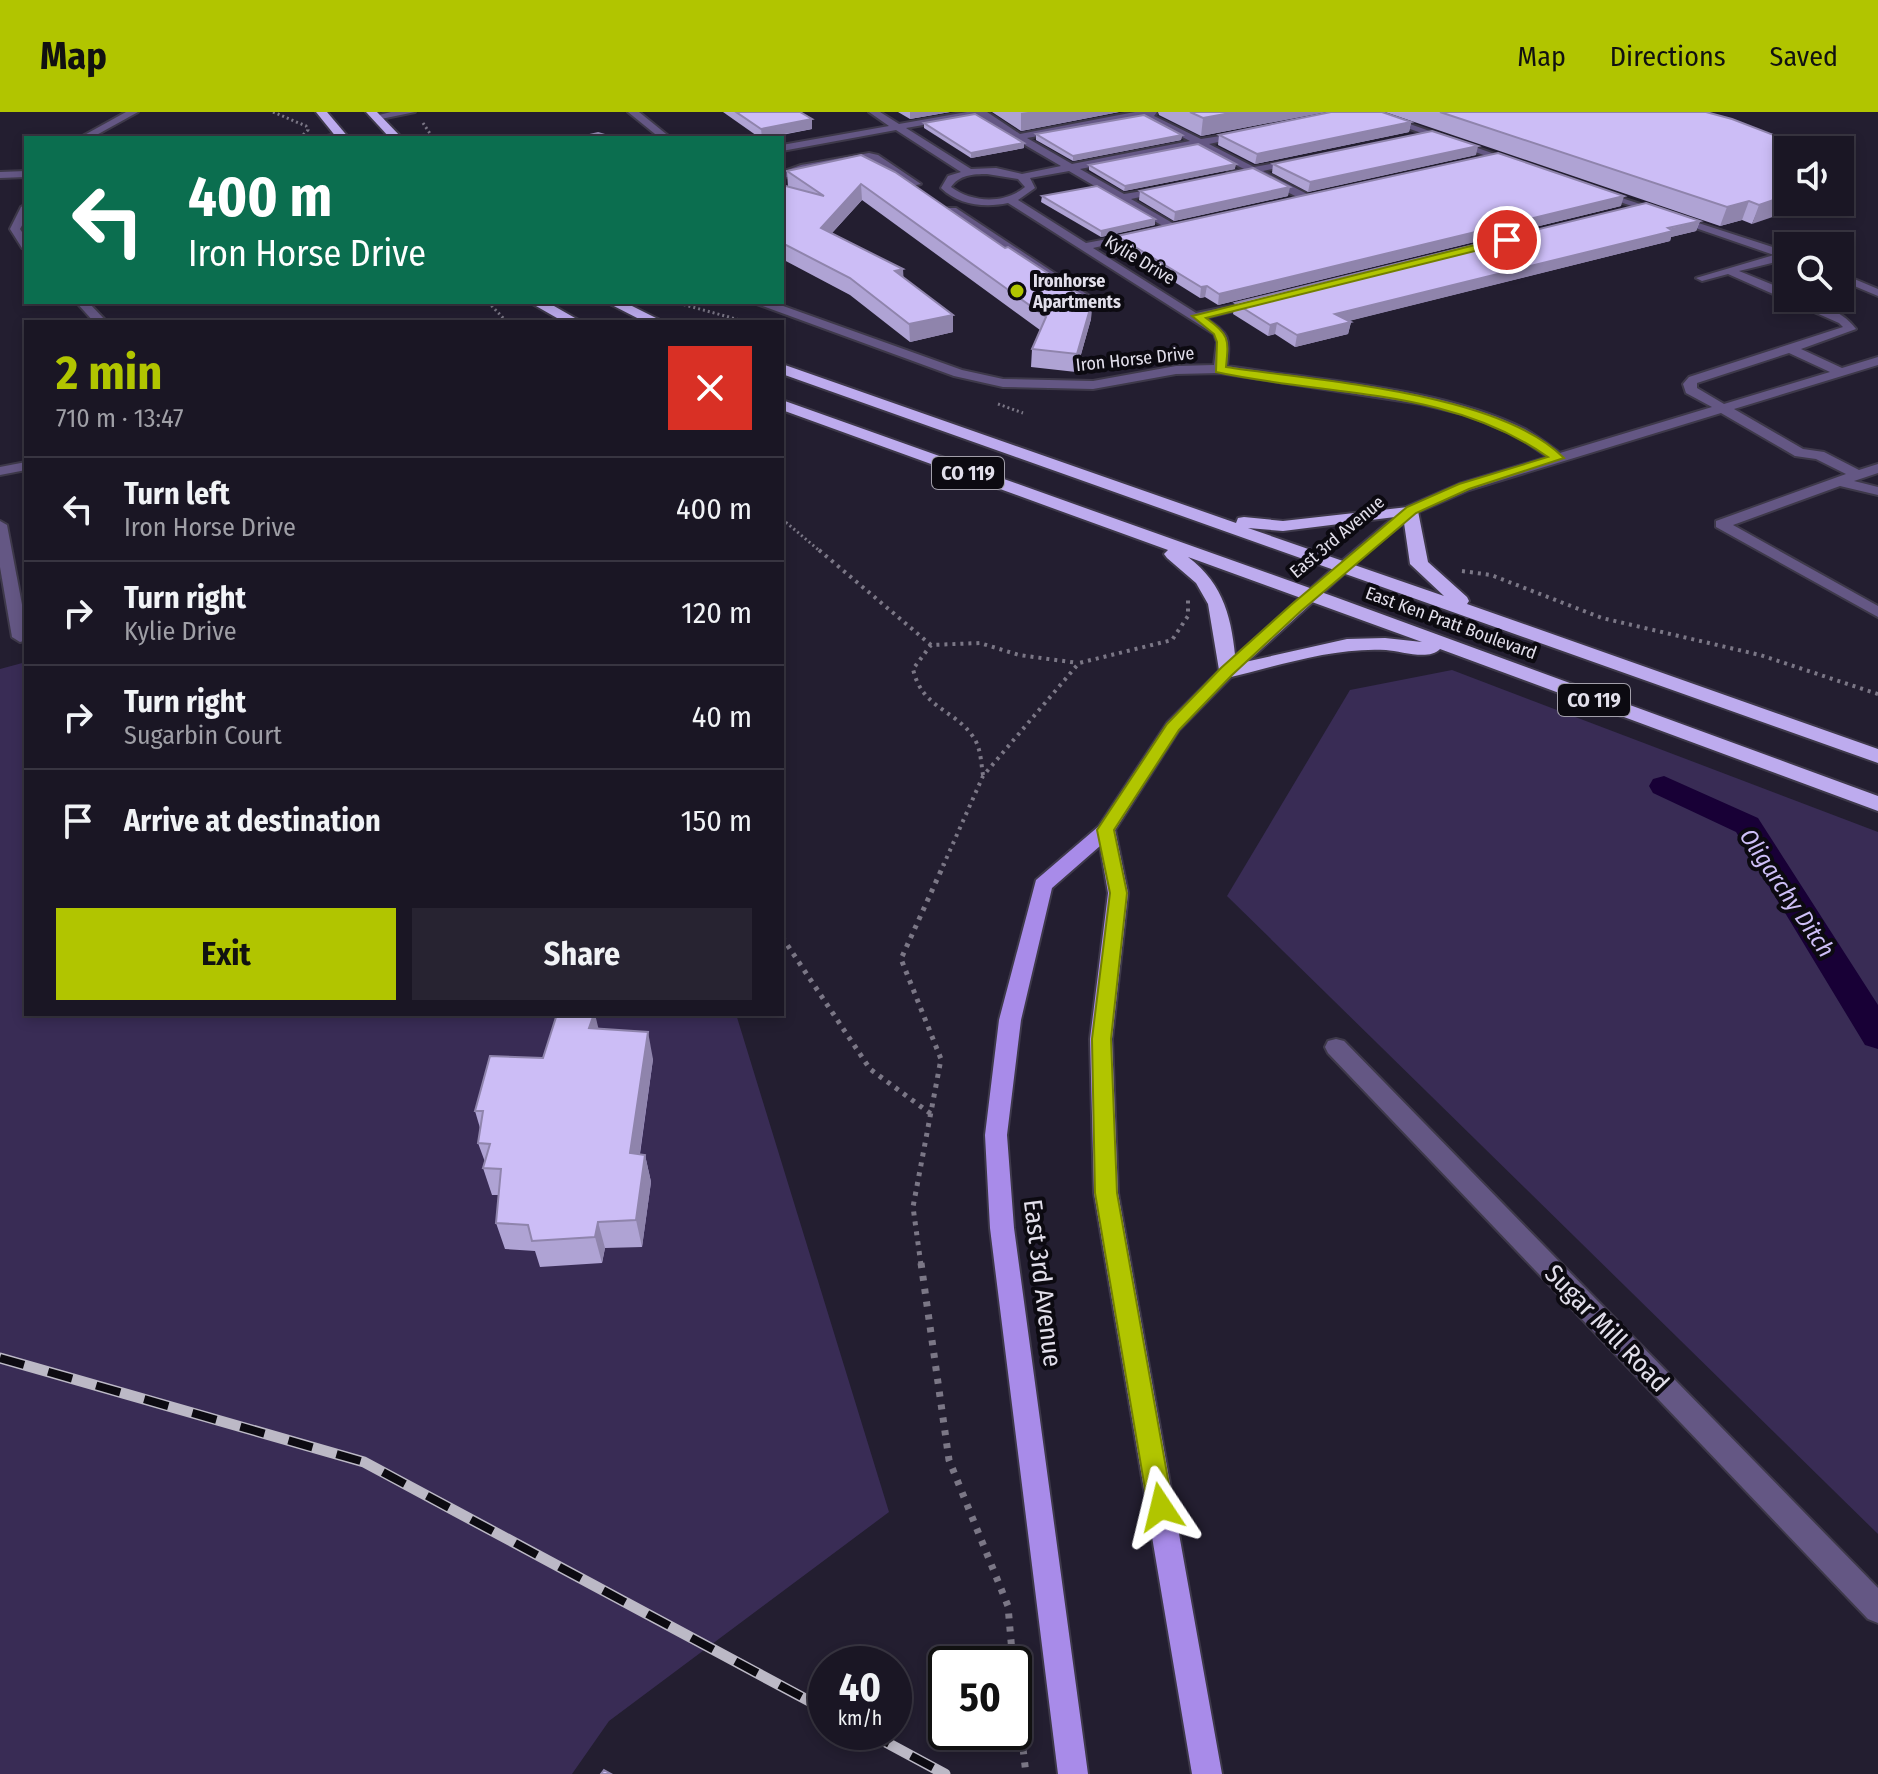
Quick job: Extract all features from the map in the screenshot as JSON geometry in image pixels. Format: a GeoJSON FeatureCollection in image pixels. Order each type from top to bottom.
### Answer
{"type":"FeatureCollection","features":[{"type":"Feature","properties":{"kind":"highway"},"geometry":{"type":"LineString","coordinates":[[321,112],[341,136]]}},
{"type":"Feature","properties":{"kind":"highway"},"geometry":{"type":"LineString","coordinates":[[359,117],[374,115],[394,136]]}},
{"type":"Feature","properties":{"kind":"highway"},"geometry":{"type":"LineString","coordinates":[[540,304],[571,320]]}},
{"type":"Feature","properties":{"kind":"highway"},"geometry":{"type":"LineString","coordinates":[[617,304],[653,320]]}},
{"type":"Feature","properties":{"kind":"highway","name":"East Ken Pratt Boulevard"},"geometry":{"type":"LineString","coordinates":[[784,370],[1878,756]]}},
{"type":"Feature","properties":{"kind":"highway","name":"East Ken Pratt Boulevard"},"geometry":{"type":"LineString","coordinates":[[784,406],[1311,595],[1878,804]]}},
{"type":"Feature","properties":{"kind":"highway"},"geometry":{"type":"LineString","coordinates":[[1186,511],[1233,521],[1283,526],[1411,510],[1419,564],[1477,614]]}},
{"type":"Feature","properties":{"kind":"highway"},"geometry":{"type":"LineString","coordinates":[[1152,540],[1198,573],[1217,599],[1227,672],[1347,645],[1385,644],[1476,656]]}},
{"type":"Feature","properties":{"kind":"main road","name":"East 3rd Avenue"},"geometry":{"type":"LineString","coordinates":[[1073,1774],[1002,1228],[996,1135],[1010,1020],[1043,885],[1106,830],[1173,727],[1227,672],[1343,567]]}},
{"type":"Feature","properties":{"kind":"main road"},"geometry":{"type":"LineString","coordinates":[[1106,830],[1118,893],[1101,1039],[1106,1193],[1206,1766]]}},
{"type":"Feature","properties":{"kind":"street"},"geometry":{"type":"LineString","coordinates":[[88,136],[133,112]]}},
{"type":"Feature","properties":{"kind":"street"},"geometry":{"type":"LineString","coordinates":[[374,115],[410,112]]}},
{"type":"Feature","properties":{"kind":"street"},"geometry":{"type":"LineString","coordinates":[[633,112],[663,136]]}},
{"type":"Feature","properties":{"kind":"street"},"geometry":{"type":"LineString","coordinates":[[874,112],[968,172]]}},
{"type":"Feature","properties":{"kind":"street"},"geometry":{"type":"LineString","coordinates":[[784,148],[980,112],[1172,227]]}},
{"type":"Feature","properties":{"kind":"street"},"geometry":{"type":"LineString","coordinates":[[1020,137],[1157,112]]}},
{"type":"Feature","properties":{"kind":"street"},"geometry":{"type":"LineString","coordinates":[[1367,112],[1526,167]]}},
{"type":"Feature","properties":{"kind":"street"},"geometry":{"type":"LineString","coordinates":[[1142,113],[1307,198]]}},
{"type":"Feature","properties":{"kind":"street"},"geometry":{"type":"LineString","coordinates":[[1022,177],[1262,130]]}},
{"type":"Feature","properties":{"kind":"street"},"geometry":{"type":"LineString","coordinates":[[1401,140],[1431,134]]}},
{"type":"Feature","properties":{"kind":"street"},"geometry":{"type":"LineString","coordinates":[[784,175],[801,168],[869,156],[916,184]]}},
{"type":"Feature","properties":{"kind":"street"},"geometry":{"type":"LineString","coordinates":[[1467,163],[1497,157]]}},
{"type":"Feature","properties":{"kind":"street"},"geometry":{"type":"LineString","coordinates":[[1224,177],[1313,158]]}},
{"type":"Feature","properties":{"kind":"street"},"geometry":{"type":"LineString","coordinates":[[1000,171],[1022,177],[1030,183],[1030,188],[1026,193],[1009,199],[972,200],[951,193],[946,182],[968,172],[1000,171]]}},
{"type":"Feature","properties":{"kind":"street"},"geometry":{"type":"LineString","coordinates":[[0,175],[24,174]]}},
{"type":"Feature","properties":{"kind":"street"},"geometry":{"type":"LineString","coordinates":[[1121,198],[1180,186]]}},
{"type":"Feature","properties":{"kind":"street"},"geometry":{"type":"LineString","coordinates":[[1586,186],[1774,251]]}},
{"type":"Feature","properties":{"kind":"street"},"geometry":{"type":"LineString","coordinates":[[1294,201],[1322,194]]}},
{"type":"Feature","properties":{"kind":"street","name":"Kylie Drive"},"geometry":{"type":"LineString","coordinates":[[1009,199],[1219,332],[1223,342],[1220,369]]}},
{"type":"Feature","properties":{"kind":"street"},"geometry":{"type":"LineString","coordinates":[[1616,213],[1646,206]]}},
{"type":"Feature","properties":{"kind":"street"},"geometry":{"type":"LineString","coordinates":[[952,210],[1088,299]]}},
{"type":"Feature","properties":{"kind":"street"},"geometry":{"type":"LineString","coordinates":[[24,211],[15,229],[24,243]]}},
{"type":"Feature","properties":{"kind":"street"},"geometry":{"type":"LineString","coordinates":[[1082,247],[1187,224]]}},
{"type":"Feature","properties":{"kind":"street"},"geometry":{"type":"LineString","coordinates":[[1702,278],[1774,259]]}},
{"type":"Feature","properties":{"kind":"street"},"geometry":{"type":"LineString","coordinates":[[1729,271],[1774,289]]}},
{"type":"Feature","properties":{"kind":"street"},"geometry":{"type":"LineString","coordinates":[[1854,282],[1878,293]]}},
{"type":"Feature","properties":{"kind":"street"},"geometry":{"type":"LineString","coordinates":[[1197,316],[1280,296]]}},
{"type":"Feature","properties":{"kind":"street"},"geometry":{"type":"LineString","coordinates":[[84,304],[99,320]]}},
{"type":"Feature","properties":{"kind":"street","name":"Iron Horse Drive"},"geometry":{"type":"LineString","coordinates":[[767,304],[958,373],[1003,383],[1093,385],[1176,370],[1220,369],[1421,400],[1471,412],[1522,433],[1558,458]]}},
{"type":"Feature","properties":{"kind":"street"},"geometry":{"type":"LineString","coordinates":[[1825,312],[1843,320],[1850,329],[1693,380],[1689,384],[1691,390],[1759,427],[1761,433],[1800,453],[1819,455],[1858,475]]}},
{"type":"Feature","properties":{"kind":"street"},"geometry":{"type":"LineString","coordinates":[[1791,349],[1843,373]]}},
{"type":"Feature","properties":{"kind":"street","name":"East 3rd Avenue"},"geometry":{"type":"LineString","coordinates":[[1343,567],[1411,510],[1464,487],[1878,361]]}},
{"type":"Feature","properties":{"kind":"street"},"geometry":{"type":"LineString","coordinates":[[0,471],[24,466]]}},
{"type":"Feature","properties":{"kind":"street"},"geometry":{"type":"LineString","coordinates":[[1878,468],[1721,524],[1878,612]]}},
{"type":"Feature","properties":{"kind":"street"},"geometry":{"type":"LineString","coordinates":[[1839,482],[1878,491]]}},
{"type":"Feature","properties":{"kind":"street"},"geometry":{"type":"LineString","coordinates":[[0,525],[20,637]]}},
{"type":"Feature","properties":{"kind":"street","name":"Sugar Mill Road"},"geometry":{"type":"LineString","coordinates":[[1336,1047],[1878,1609]]}},
{"type":"Feature","properties":{"kind":"path"},"geometry":{"type":"LineString","coordinates":[[273,112],[306,126],[308,130],[302,136]]}},
{"type":"Feature","properties":{"kind":"path"},"geometry":{"type":"LineString","coordinates":[[490,304],[505,320]]}},
{"type":"Feature","properties":{"kind":"path"},"geometry":{"type":"LineString","coordinates":[[681,304],[740,320]]}},
{"type":"Feature","properties":{"kind":"path"},"geometry":{"type":"LineString","coordinates":[[784,521],[931,645],[980,643],[1019,655],[1079,663]]}},
{"type":"Feature","properties":{"kind":"path"},"geometry":{"type":"LineString","coordinates":[[1457,572],[1491,575],[1602,618],[1760,655],[1878,694]]}},
{"type":"Feature","properties":{"kind":"path"},"geometry":{"type":"LineString","coordinates":[[931,645],[913,669],[915,683],[923,698],[976,740],[983,776]]}},
{"type":"Feature","properties":{"kind":"path"},"geometry":{"type":"LineString","coordinates":[[784,940],[870,1069],[931,1114]]}},
{"type":"Feature","properties":{"kind":"path"},"geometry":{"type":"LineString","coordinates":[[1023,1750],[1026,1774]]}},
{"type":"Feature","properties":{"kind":"shaded area"},"geometry":{"type":"Polygon","coordinates":[[[24,663],[24,1016],[737,1016],[889,1512],[609,1721],[572,1774],[0,1774],[0,669],[24,663]]]}},
{"type":"Feature","properties":{"kind":"shaded area"},"geometry":{"type":"Polygon","coordinates":[[[1452,670],[1878,832],[1878,1534],[1227,896],[1350,690],[1452,670]]]}},
{"type":"Feature","properties":{"kind":"building"},"geometry":{"type":"Polygon","coordinates":[[[736,112],[800,112],[812,119],[761,129],[736,112]]]}},
{"type":"Feature","properties":{"kind":"building"},"geometry":{"type":"Polygon","coordinates":[[[1190,112],[1236,112],[1203,118],[1190,112]]]}},
{"type":"Feature","properties":{"kind":"building"},"geometry":{"type":"Polygon","coordinates":[[[1331,112],[1382,112],[1411,122],[1257,154],[1219,135],[1331,112]]]}},
{"type":"Feature","properties":{"kind":"building"},"geometry":{"type":"Polygon","coordinates":[[[1440,112],[1706,112],[1776,136],[1774,200],[1759,205],[1749,201],[1727,207],[1440,112]]]}},
{"type":"Feature","properties":{"kind":"building"},"geometry":{"type":"Polygon","coordinates":[[[975,114],[1024,143],[971,153],[924,123],[975,114]]]}},
{"type":"Feature","properties":{"kind":"building"},"geometry":{"type":"Polygon","coordinates":[[[1144,115],[1182,135],[1073,156],[1036,134],[1144,115]]]}},
{"type":"Feature","properties":{"kind":"building"},"geometry":{"type":"Polygon","coordinates":[[[1432,131],[1478,146],[1310,182],[1273,164],[1432,131]]]}},
{"type":"Feature","properties":{"kind":"building"},"geometry":{"type":"Polygon","coordinates":[[[1198,144],[1236,164],[1125,186],[1089,165],[1198,144]]]}},
{"type":"Feature","properties":{"kind":"building"},"geometry":{"type":"Polygon","coordinates":[[[1498,153],[1624,196],[1219,294],[1207,286],[1201,287],[1117,236],[1498,153]]]}},
{"type":"Feature","properties":{"kind":"building"},"geometry":{"type":"Polygon","coordinates":[[[861,155],[895,172],[1005,248],[1008,247],[1092,302],[1077,354],[1032,349],[1046,317],[861,184],[821,228],[903,269],[895,271],[953,315],[909,324],[850,278],[784,244],[784,186],[824,196],[787,171],[861,155]]]}},
{"type":"Feature","properties":{"kind":"building"},"geometry":{"type":"Polygon","coordinates":[[[1253,168],[1290,187],[1175,212],[1140,191],[1253,168]]]}},
{"type":"Feature","properties":{"kind":"building"},"geometry":{"type":"Polygon","coordinates":[[[1097,186],[1155,219],[1101,231],[1042,196],[1097,186]]]}},
{"type":"Feature","properties":{"kind":"building"},"geometry":{"type":"Polygon","coordinates":[[[1646,203],[1700,221],[1668,228],[1673,231],[1335,314],[1351,322],[1297,335],[1277,323],[1270,325],[1235,303],[1646,203]]]}},
{"type":"Feature","properties":{"kind":"building"},"geometry":{"type":"Polygon","coordinates":[[[556,1016],[593,1016],[589,1028],[648,1032],[630,1153],[645,1155],[636,1220],[598,1222],[595,1237],[532,1241],[528,1225],[496,1223],[501,1169],[483,1168],[490,1144],[478,1143],[483,1111],[475,1111],[490,1056],[543,1058],[556,1016]]]}},
{"type":"Feature","properties":{"kind":"waterway","name":"Oligarchy Ditch"},"geometry":{"type":"LineString","coordinates":[[1664,786],[1747,825],[1878,1035]]}},
{"type":"Feature","properties":{"kind":"railway"},"geometry":{"type":"LineString","coordinates":[[0,1358],[364,1462],[808,1700]]}},
{"type":"Feature","properties":{"kind":"railway"},"geometry":{"type":"LineString","coordinates":[[900,1750],[945,1774]]}},
{"type":"Feature","properties":{"kind":"place","name":"Ironhorse Apartments"},"geometry":{"type":"Point","coordinates":[1017,291]}},
{"type":"Feature","properties":{"kind":"route"},"geometry":{"type":"LineString","coordinates":[[1161,1507],[1106,1193],[1101,1039],[1118,893],[1106,830],[1173,727],[1296,608],[1411,510],[1464,487],[1558,458],[1522,433],[1497,420],[1471,412],[1421,400],[1220,369],[1223,342],[1219,332],[1197,316],[1507,240]]}}]}
